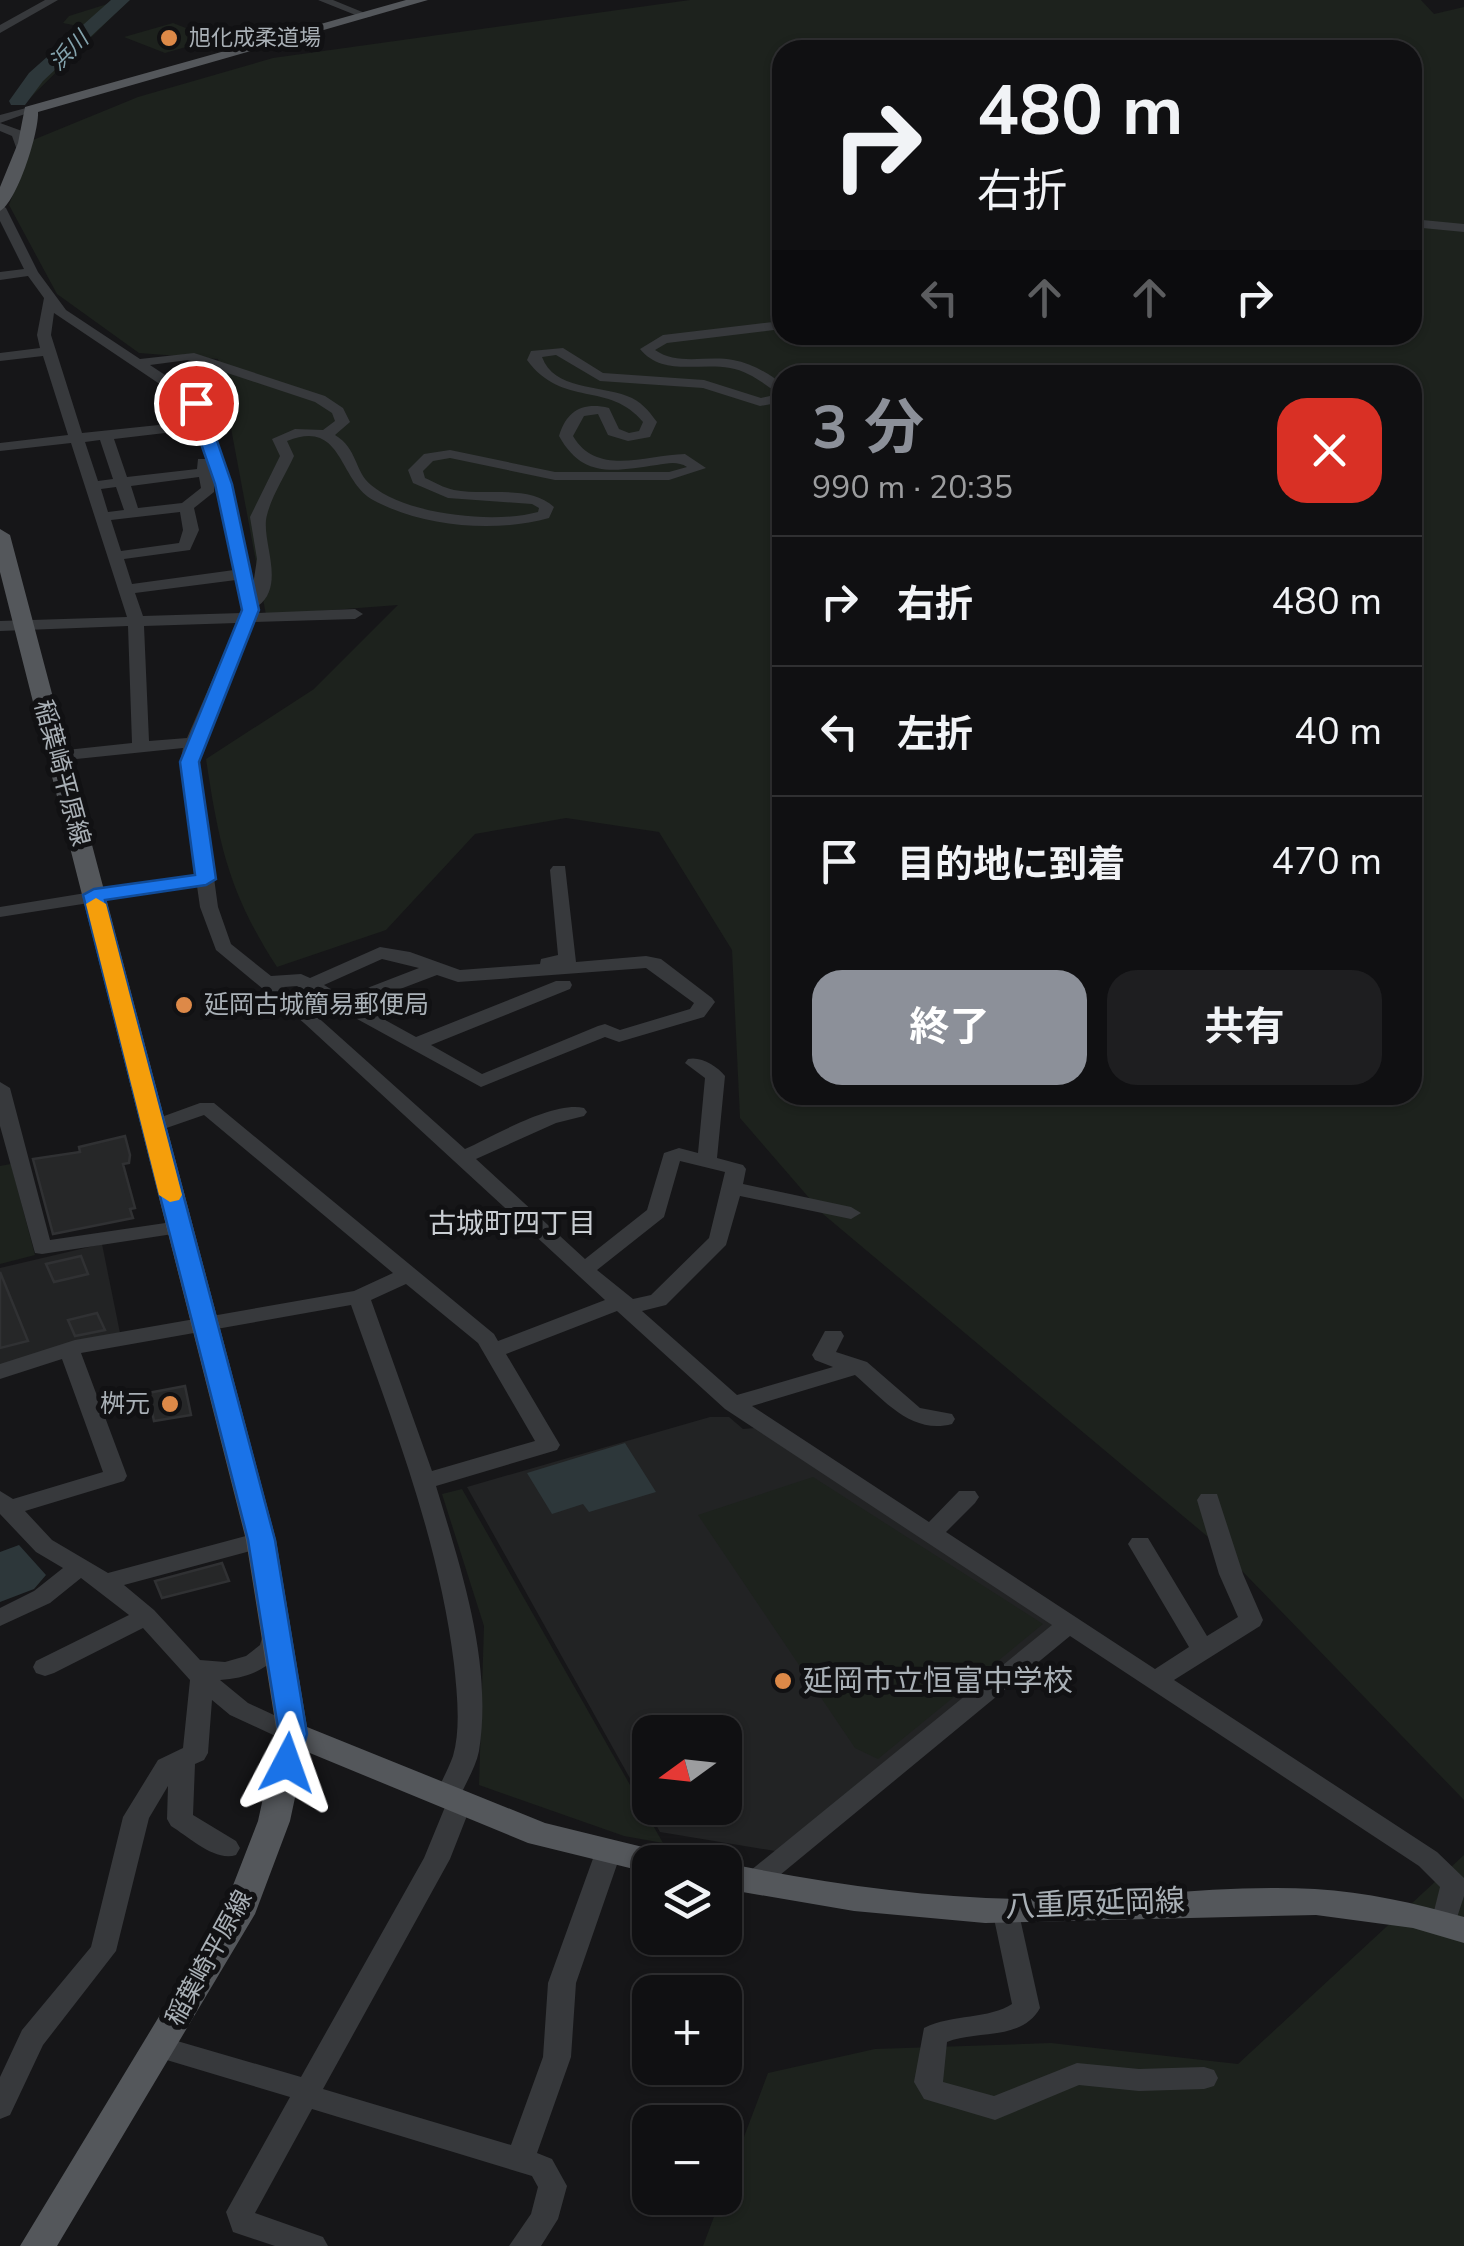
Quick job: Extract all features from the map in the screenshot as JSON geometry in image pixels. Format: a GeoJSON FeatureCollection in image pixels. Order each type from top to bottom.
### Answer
{"type":"FeatureCollection","features":[{"type":"Feature","properties":{"kind":"main road"},"geometry":{"type":"LineString","coordinates":[[0,207],[21,147],[31,134],[30,110],[422,0]]}},
{"type":"Feature","properties":{"kind":"main road","name":"稲葉崎平原線"},"geometry":{"type":"LineString","coordinates":[[0,536],[12,624],[57,756],[261,1540],[293,1734],[274,1821],[238,1914],[38,2246]]}},
{"type":"Feature","properties":{"kind":"main road"},"geometry":{"type":"LineString","coordinates":[[293,1734],[539,1834],[632,1858]]}},
{"type":"Feature","properties":{"kind":"main road","name":"八重原延岡線"},"geometry":{"type":"LineString","coordinates":[[742,1879],[868,1901],[1005,1909],[1069,1911],[1198,1900],[1284,1898],[1376,1906],[1454,1926]]}},
{"type":"Feature","properties":{"kind":"street"},"geometry":{"type":"LineString","coordinates":[[0,30],[53,0]]}},
{"type":"Feature","properties":{"kind":"street"},"geometry":{"type":"LineString","coordinates":[[323,0],[366,16]]}},
{"type":"Feature","properties":{"kind":"street"},"geometry":{"type":"LineString","coordinates":[[0,118],[30,110]]}},
{"type":"Feature","properties":{"kind":"street"},"geometry":{"type":"LineString","coordinates":[[0,126],[18,134],[21,147]]}},
{"type":"Feature","properties":{"kind":"street"},"geometry":{"type":"LineString","coordinates":[[0,207],[50,299],[85,332],[187,396],[205,424],[250,611]]}},
{"type":"Feature","properties":{"kind":"street"},"geometry":{"type":"LineString","coordinates":[[1422,224],[1464,228]]}},
{"type":"Feature","properties":{"kind":"street"},"geometry":{"type":"LineString","coordinates":[[0,276],[32,272]]}},
{"type":"Feature","properties":{"kind":"street"},"geometry":{"type":"LineString","coordinates":[[50,299],[44,335],[48,352],[136,620],[140,746]]}},
{"type":"Feature","properties":{"kind":"street"},"geometry":{"type":"LineString","coordinates":[[772,327],[663,339],[647,348],[654,357],[668,361],[742,367],[772,388]]}},
{"type":"Feature","properties":{"kind":"street"},"geometry":{"type":"LineString","coordinates":[[0,357],[48,352]]}},
{"type":"Feature","properties":{"kind":"street"},"geometry":{"type":"LineString","coordinates":[[772,398],[760,402],[704,384],[610,380],[590,374],[558,352],[536,354],[534,360],[545,376],[570,387],[627,398],[641,406],[650,422],[644,434],[628,437],[613,432],[604,411],[580,412],[568,422],[566,436],[578,456],[598,464],[624,466],[685,458],[699,468],[669,476],[555,476],[450,454],[424,459],[415,470],[418,480],[440,492],[536,500],[547,507],[544,515],[518,522],[448,516],[378,495],[358,480],[345,449],[325,436],[298,432],[280,439],[287,456],[258,517],[266,559],[259,598],[194,742],[190,786],[215,934],[223,946],[464,1157],[733,1404],[1428,1860],[1454,1884],[1454,1926]]}},
{"type":"Feature","properties":{"kind":"street"},"geometry":{"type":"LineString","coordinates":[[138,363],[189,356],[320,399],[338,412],[342,426],[325,436]]}},
{"type":"Feature","properties":{"kind":"street"},"geometry":{"type":"LineString","coordinates":[[270,372],[291,390]]}},
{"type":"Feature","properties":{"kind":"street"},"geometry":{"type":"LineString","coordinates":[[0,447],[205,424]]}},
{"type":"Feature","properties":{"kind":"street"},"geometry":{"type":"LineString","coordinates":[[105,434],[133,514]]}},
{"type":"Feature","properties":{"kind":"street"},"geometry":{"type":"LineString","coordinates":[[102,517],[186,507],[209,489],[201,455],[214,454]]}},
{"type":"Feature","properties":{"kind":"street"},"geometry":{"type":"LineString","coordinates":[[92,486],[206,472]]}},
{"type":"Feature","properties":{"kind":"street"},"geometry":{"type":"LineString","coordinates":[[115,556],[185,547],[190,530],[186,507]]}},
{"type":"Feature","properties":{"kind":"street"},"geometry":{"type":"LineString","coordinates":[[126,589],[243,574]]}},
{"type":"Feature","properties":{"kind":"street"},"geometry":{"type":"LineString","coordinates":[[12,624],[250,611],[355,614]]}},
{"type":"Feature","properties":{"kind":"street"},"geometry":{"type":"LineString","coordinates":[[57,756],[194,742]]}},
{"type":"Feature","properties":{"kind":"street"},"geometry":{"type":"LineString","coordinates":[[343,1004],[432,969],[568,959],[559,870]]}},
{"type":"Feature","properties":{"kind":"street"},"geometry":{"type":"LineString","coordinates":[[0,912],[206,879]]}},
{"type":"Feature","properties":{"kind":"street"},"geometry":{"type":"LineString","coordinates":[[268,982],[301,980],[309,985],[343,1004],[416,1044],[481,1081],[605,1030],[619,1036],[697,1012],[706,1002],[654,963],[458,976],[403,956],[380,953],[309,985]]}},
{"type":"Feature","properties":{"kind":"street"},"geometry":{"type":"LineString","coordinates":[[416,1044],[563,985]]}},
{"type":"Feature","properties":{"kind":"street"},"geometry":{"type":"LineString","coordinates":[[695,1064],[715,1076],[708,1160]]}},
{"type":"Feature","properties":{"kind":"street"},"geometry":{"type":"LineString","coordinates":[[0,1088],[9,1158],[42,1248],[179,1227]]}},
{"type":"Feature","properties":{"kind":"street"},"geometry":{"type":"LineString","coordinates":[[152,1127],[207,1107],[486,1339],[549,1445],[422,1482]]}},
{"type":"Feature","properties":{"kind":"street"},"geometry":{"type":"LineString","coordinates":[[464,1157],[577,1112]]}},
{"type":"Feature","properties":{"kind":"street"},"geometry":{"type":"LineString","coordinates":[[492,1352],[626,1304],[658,1300],[719,1240],[736,1170],[679,1154],[671,1158],[657,1213],[586,1268]]}},
{"type":"Feature","properties":{"kind":"street"},"geometry":{"type":"LineString","coordinates":[[731,1188],[851,1214]]}},
{"type":"Feature","properties":{"kind":"street"},"geometry":{"type":"LineString","coordinates":[[0,1372],[69,1348],[359,1296],[409,1274]]}},
{"type":"Feature","properties":{"kind":"street"},"geometry":{"type":"LineString","coordinates":[[314,2246],[243,2224],[240,2212],[437,1859],[462,1779],[471,1672],[461,1611],[359,1296]]}},
{"type":"Feature","properties":{"kind":"street"},"geometry":{"type":"LineString","coordinates":[[833,1336],[823,1355],[856,1368],[914,1415],[944,1420]]}},
{"type":"Feature","properties":{"kind":"street"},"geometry":{"type":"LineString","coordinates":[[69,1348],[116,1476],[4,1503],[44,1546],[77,1569],[105,1582],[146,1616],[197,1672],[239,1709],[293,1734]]}},
{"type":"Feature","properties":{"kind":"street"},"geometry":{"type":"LineString","coordinates":[[733,1404],[856,1368]]}},
{"type":"Feature","properties":{"kind":"street"},"geometry":{"type":"LineString","coordinates":[[930,1535],[967,1498]]}},
{"type":"Feature","properties":{"kind":"street"},"geometry":{"type":"LineString","coordinates":[[1154,1681],[1251,1620],[1231,1574],[1210,1500]]}},
{"type":"Feature","properties":{"kind":"street"},"geometry":{"type":"LineString","coordinates":[[105,1582],[261,1540]]}},
{"type":"Feature","properties":{"kind":"street"},"geometry":{"type":"LineString","coordinates":[[1140,1544],[1203,1650]]}},
{"type":"Feature","properties":{"kind":"street"},"geometry":{"type":"LineString","coordinates":[[0,1618],[42,1597],[77,1569]]}},
{"type":"Feature","properties":{"kind":"street"},"geometry":{"type":"LineString","coordinates":[[46,1667],[146,1616]]}},
{"type":"Feature","properties":{"kind":"street"},"geometry":{"type":"LineString","coordinates":[[197,1672],[226,1672],[250,1666],[271,1648],[276,1623]]}},
{"type":"Feature","properties":{"kind":"street"},"geometry":{"type":"LineString","coordinates":[[742,1877],[1068,1625]]}},
{"type":"Feature","properties":{"kind":"street"},"geometry":{"type":"LineString","coordinates":[[0,2107],[32,2038],[103,1950],[136,1817],[166,1767],[182,1763],[195,1753],[197,1672]]}},
{"type":"Feature","properties":{"kind":"street"},"geometry":{"type":"LineString","coordinates":[[182,1763],[180,1819],[227,1848]]}},
{"type":"Feature","properties":{"kind":"street"},"geometry":{"type":"LineString","coordinates":[[520,2160],[557,2056],[562,1983],[608,1853]]}},
{"type":"Feature","properties":{"kind":"street"},"geometry":{"type":"LineString","coordinates":[[1005,1909],[1026,2008],[1013,2021],[944,2029],[934,2036],[928,2082],[934,2091],[995,2108],[1077,2074],[1138,2080],[1204,2078]]}},
{"type":"Feature","properties":{"kind":"street"},"geometry":{"type":"LineString","coordinates":[[160,2047],[542,2167],[553,2186],[544,2220],[524,2246]]}},
{"type":"Feature","properties":{"kind":"shaded area"},"geometry":{"type":"Polygon","coordinates":[[[690,0],[1421,0],[1434,14],[1464,7],[1464,1800],[1214,1542],[823,1214],[740,1118],[732,950],[659,832],[566,818],[475,834],[386,930],[277,967],[247,915],[228,867],[206,759],[314,689],[398,605],[266,615],[218,359],[139,353],[57,294],[9,205],[33,140],[138,97],[273,58],[690,0]]]}},
{"type":"Feature","properties":{"kind":"shaded area"},"geometry":{"type":"Polygon","coordinates":[[[128,1],[29,99],[21,101],[27,85],[83,27],[63,23],[69,16],[128,1]]]}},
{"type":"Feature","properties":{"kind":"shaded area","name":"旭化成柔道場"},"geometry":{"type":"Polygon","coordinates":[[[173,23],[214,39],[165,53],[124,37],[173,23]]]}},
{"type":"Feature","properties":{"kind":"shaded area"},"geometry":{"type":"Polygon","coordinates":[[[11,1164],[35,1255],[0,1264],[0,1166],[11,1164]]]}},
{"type":"Feature","properties":{"kind":"shaded area"},"geometry":{"type":"Polygon","coordinates":[[[102,1244],[120,1333],[0,1365],[0,1268],[102,1244]]]}},
{"type":"Feature","properties":{"kind":"shaded area","name":"延岡市立恒富中学校"},"geometry":{"type":"Polygon","coordinates":[[[710,1417],[729,1417],[743,1429],[755,1428],[1054,1623],[1055,1629],[781,1852],[660,1832],[656,1825],[742,1825],[742,1715],[632,1715],[632,1782],[467,1487],[710,1417]]]}},
{"type":"Feature","properties":{"kind":"shaded area"},"geometry":{"type":"Polygon","coordinates":[[[625,1443],[656,1492],[589,1512],[583,1504],[552,1514],[527,1473],[625,1443]]]}},
{"type":"Feature","properties":{"kind":"shaded area"},"geometry":{"type":"Polygon","coordinates":[[[813,1477],[1043,1624],[878,1759],[855,1748],[698,1515],[813,1477]]]}},
{"type":"Feature","properties":{"kind":"shaded area"},"geometry":{"type":"Polygon","coordinates":[[[462,1489],[632,1788],[632,1825],[653,1825],[663,1843],[624,1836],[479,1785],[484,1626],[442,1494],[462,1489]]]}},
{"type":"Feature","properties":{"kind":"shaded area"},"geometry":{"type":"Polygon","coordinates":[[[19,1545],[46,1575],[34,1589],[0,1602],[0,1552],[19,1545]]]}},
{"type":"Feature","properties":{"kind":"shaded area"},"geometry":{"type":"Polygon","coordinates":[[[1464,1855],[1464,2246],[703,2246],[715,2215],[742,2215],[742,2142],[768,2073],[875,2049],[1051,2043],[1238,2064],[1464,1855]]]}},
{"type":"Feature","properties":{"kind":"building"},"geometry":{"type":"Polygon","coordinates":[[[125,1136],[130,1155],[129,1163],[123,1164],[135,1208],[130,1209],[133,1218],[53,1234],[33,1159],[80,1152],[79,1147],[125,1136]]]}},
{"type":"Feature","properties":{"kind":"building"},"geometry":{"type":"Polygon","coordinates":[[[81,1256],[88,1274],[54,1282],[46,1264],[81,1256]]]}},
{"type":"Feature","properties":{"kind":"building"},"geometry":{"type":"Polygon","coordinates":[[[0,1272],[28,1341],[0,1348],[0,1272]]]}},
{"type":"Feature","properties":{"kind":"building"},"geometry":{"type":"Polygon","coordinates":[[[97,1313],[105,1330],[75,1336],[68,1320],[97,1313]]]}},
{"type":"Feature","properties":{"kind":"building","name":"桝元"},"geometry":{"type":"Polygon","coordinates":[[[185,1386],[191,1415],[154,1421],[148,1393],[185,1386]]]}},
{"type":"Feature","properties":{"kind":"building"},"geometry":{"type":"Polygon","coordinates":[[[222,1563],[229,1581],[162,1598],[155,1581],[222,1563]]]}},
{"type":"Feature","properties":{"kind":"waterway","name":"浜川"},"geometry":{"type":"LineString","coordinates":[[18,101],[36,77],[121,0]]}},
{"type":"Feature","properties":{"kind":"slow traffic"},"geometry":{"type":"LineString","coordinates":[[96,904],[170,1195]]}},
{"type":"Feature","properties":{"kind":"place","name":"旭化成柔道場"},"geometry":{"type":"Point","coordinates":[169,38]}},
{"type":"Feature","properties":{"kind":"place","name":"延岡古城簡易郵便局"},"geometry":{"type":"Point","coordinates":[184,1005]}},
{"type":"Feature","properties":{"kind":"place","name":"桝元"},"geometry":{"type":"Point","coordinates":[170,1404]}},
{"type":"Feature","properties":{"kind":"place","name":"延岡市立恒富中学校"},"geometry":{"type":"Point","coordinates":[783,1681]}},
{"type":"Feature","properties":{"kind":"district","name":"古城町四丁目"},"geometry":{"type":"Point","coordinates":[512,1224]}},
{"type":"Feature","properties":{"kind":"route"},"geometry":{"type":"LineString","coordinates":[[196,403],[223,484],[250,610],[189,762],[206,879],[94,895],[261,1540],[293,1734],[287,1763]]}}]}
